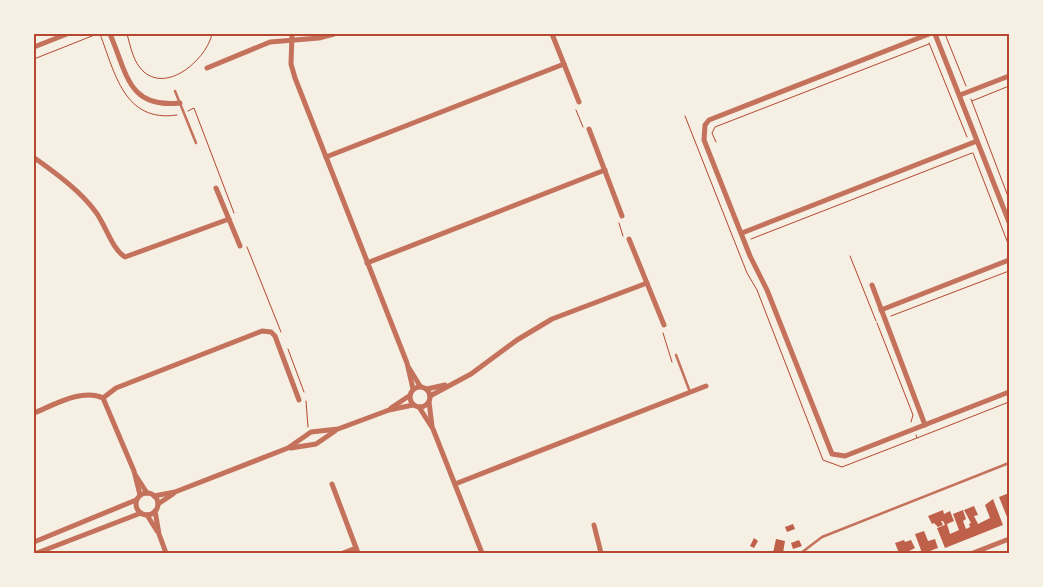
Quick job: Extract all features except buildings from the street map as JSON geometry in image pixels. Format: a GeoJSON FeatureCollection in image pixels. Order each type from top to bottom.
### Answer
{"type":"FeatureCollection","features":[{"type":"Feature","properties":{"kind":"street"},"geometry":{"type":"LineString","coordinates":[[34,47],[67,34]]}},
{"type":"Feature","properties":{"kind":"street"},"geometry":{"type":"LineString","coordinates":[[110,34],[136,93],[149,102],[162,105],[180,103]]}},
{"type":"Feature","properties":{"kind":"street"},"geometry":{"type":"LineString","coordinates":[[207,68],[270,42],[292,36],[319,38],[334,34]]}},
{"type":"Feature","properties":{"kind":"street"},"geometry":{"type":"LineString","coordinates":[[552,34],[579,102]]}},
{"type":"Feature","properties":{"kind":"street"},"geometry":{"type":"LineString","coordinates":[[929,34],[709,120],[704,126],[704,140],[745,242],[768,290],[832,454],[845,456],[1009,392]]}},
{"type":"Feature","properties":{"kind":"street"},"geometry":{"type":"LineString","coordinates":[[935,34],[1009,222]]}},
{"type":"Feature","properties":{"kind":"street"},"geometry":{"type":"LineString","coordinates":[[292,36],[291,64],[295,78],[406,363],[412,389],[409,396],[389,410]]}},
{"type":"Feature","properties":{"kind":"street"},"geometry":{"type":"LineString","coordinates":[[326,157],[564,64]]}},
{"type":"Feature","properties":{"kind":"street"},"geometry":{"type":"LineString","coordinates":[[960,95],[1009,76]]}},
{"type":"Feature","properties":{"kind":"street"},"geometry":{"type":"LineString","coordinates":[[587,130],[605,170],[622,216]]}},
{"type":"Feature","properties":{"kind":"street"},"geometry":{"type":"LineString","coordinates":[[742,233],[977,140]]}},
{"type":"Feature","properties":{"kind":"street"},"geometry":{"type":"LineString","coordinates":[[35,158],[64,180],[95,210],[115,247],[125,257],[229,219]]}},
{"type":"Feature","properties":{"kind":"street"},"geometry":{"type":"LineString","coordinates":[[367,263],[605,170]]}},
{"type":"Feature","properties":{"kind":"street"},"geometry":{"type":"LineString","coordinates":[[216,188],[240,246]]}},
{"type":"Feature","properties":{"kind":"street"},"geometry":{"type":"LineString","coordinates":[[1002,203],[1009,199]]}},
{"type":"Feature","properties":{"kind":"street"},"geometry":{"type":"LineString","coordinates":[[629,240],[664,325]]}},
{"type":"Feature","properties":{"kind":"street"},"geometry":{"type":"LineString","coordinates":[[881,310],[1009,260]]}},
{"type":"Feature","properties":{"kind":"street"},"geometry":{"type":"LineString","coordinates":[[34,413],[70,398],[95,394],[104,398],[134,471],[147,493],[154,496],[175,492],[288,448],[316,444],[338,429],[389,410],[416,406],[471,374],[517,340],[552,319],[647,283]]}},
{"type":"Feature","properties":{"kind":"street"},"geometry":{"type":"LineString","coordinates":[[872,285],[925,425]]}},
{"type":"Feature","properties":{"kind":"street"},"geometry":{"type":"LineString","coordinates":[[104,398],[116,388],[262,331],[271,332],[275,336],[299,400]]}},
{"type":"Feature","properties":{"kind":"street"},"geometry":{"type":"LineString","coordinates":[[406,363],[420,386],[427,389],[451,384]]}},
{"type":"Feature","properties":{"kind":"street"},"geometry":{"type":"LineString","coordinates":[[412,389],[420,386]]}},
{"type":"Feature","properties":{"kind":"street"},"geometry":{"type":"LineString","coordinates":[[454,484],[706,386]]}},
{"type":"Feature","properties":{"kind":"street"},"geometry":{"type":"LineString","coordinates":[[427,389],[433,429],[482,553]]}},
{"type":"Feature","properties":{"kind":"street"},"geometry":{"type":"LineString","coordinates":[[409,396],[433,429]]}},
{"type":"Feature","properties":{"kind":"street"},"geometry":{"type":"LineString","coordinates":[[288,448],[311,432],[338,429]]}},
{"type":"Feature","properties":{"kind":"street"},"geometry":{"type":"LineString","coordinates":[[134,471],[138,498],[136,508],[144,514],[159,534]]}},
{"type":"Feature","properties":{"kind":"street"},"geometry":{"type":"LineString","coordinates":[[332,484],[357,551],[344,553]]}},
{"type":"Feature","properties":{"kind":"street"},"geometry":{"type":"LineString","coordinates":[[166,553],[159,534],[155,511],[158,504],[175,492]]}},
{"type":"Feature","properties":{"kind":"street"},"geometry":{"type":"LineString","coordinates":[[34,542],[147,493]]}},
{"type":"Feature","properties":{"kind":"street"},"geometry":{"type":"LineString","coordinates":[[154,496],[158,504]]}},
{"type":"Feature","properties":{"kind":"street"},"geometry":{"type":"LineString","coordinates":[[37,553],[155,511]]}},
{"type":"Feature","properties":{"kind":"street"},"geometry":{"type":"LineString","coordinates":[[594,525],[601,553]]}},
{"type":"Feature","properties":{"kind":"street"},"geometry":{"type":"LineString","coordinates":[[973,553],[1009,539]]}},
{"type":"Feature","properties":{"kind":"lane"},"geometry":{"type":"LineString","coordinates":[[175,91],[196,143]]}},
{"type":"Feature","properties":{"kind":"lane"},"geometry":{"type":"LineString","coordinates":[[676,355],[690,392]]}},
{"type":"Feature","properties":{"kind":"lane"},"geometry":{"type":"LineString","coordinates":[[801,553],[822,537],[1009,463]]}},
{"type":"Feature","properties":{"kind":"path"},"geometry":{"type":"LineString","coordinates":[[34,59],[97,34]]}},
{"type":"Feature","properties":{"kind":"path"},"geometry":{"type":"LineString","coordinates":[[127,34],[132,55],[143,71],[150,76],[162,78],[182,71],[201,56],[207,49],[212,34]]}},
{"type":"Feature","properties":{"kind":"path"},"geometry":{"type":"LineString","coordinates":[[945,34],[1009,199]]}},
{"type":"Feature","properties":{"kind":"path"},"geometry":{"type":"LineString","coordinates":[[716,142],[712,133],[715,127],[930,44]]}},
{"type":"Feature","properties":{"kind":"path"},"geometry":{"type":"LineString","coordinates":[[972,101],[1009,86]]}},
{"type":"Feature","properties":{"kind":"path"},"geometry":{"type":"LineString","coordinates":[[579,102],[574,104],[587,130]]}},
{"type":"Feature","properties":{"kind":"path"},"geometry":{"type":"LineString","coordinates":[[745,242],[972,152]]}},
{"type":"Feature","properties":{"kind":"path"},"geometry":{"type":"LineString","coordinates":[[877,322],[913,415],[910,420],[917,438],[1009,402]]}},
{"type":"Feature","properties":{"kind":"path"},"geometry":{"type":"LineString","coordinates":[[664,325],[660,326],[670,358],[672,362],[678,360]]}}]}
